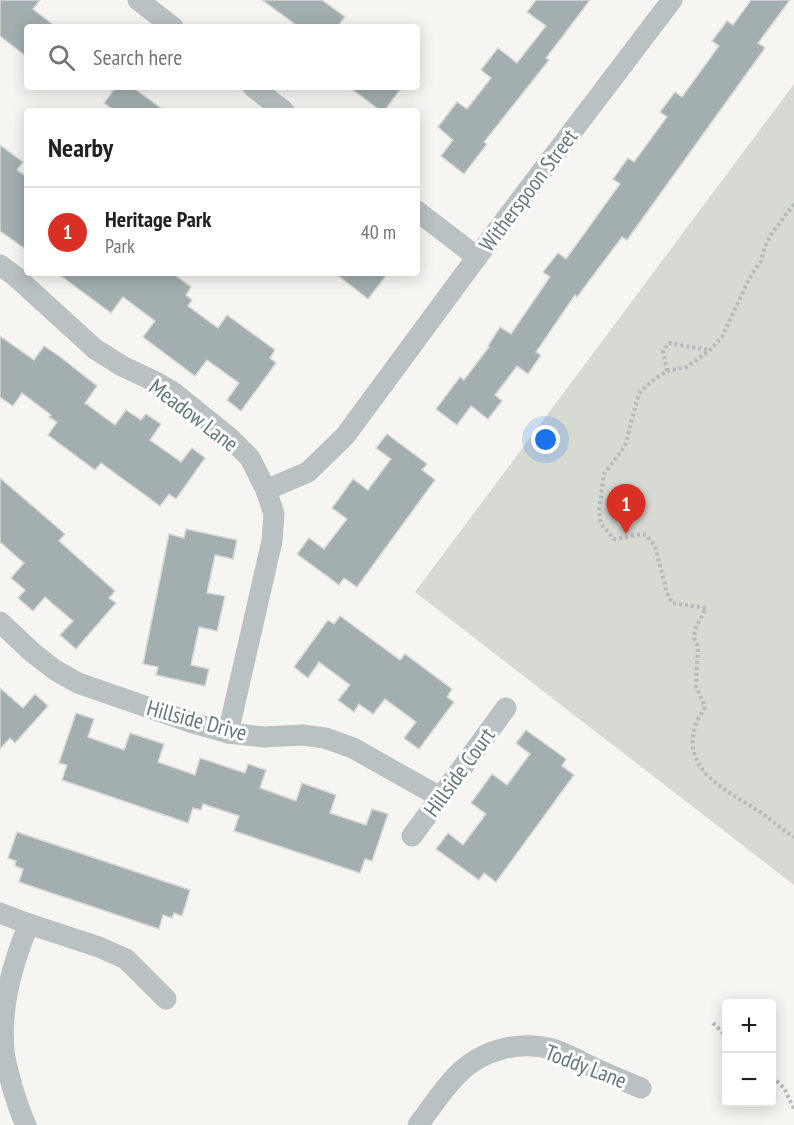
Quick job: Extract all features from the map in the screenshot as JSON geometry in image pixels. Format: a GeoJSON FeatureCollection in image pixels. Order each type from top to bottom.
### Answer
{"type":"FeatureCollection","features":[{"type":"Feature","properties":{"kind":"street"},"geometry":{"type":"LineString","coordinates":[[138,0],[169,24]]}},
{"type":"Feature","properties":{"kind":"street","name":"Witherspoon Street"},"geometry":{"type":"LineString","coordinates":[[266,490],[308,472],[345,436],[477,257],[672,0]]}},
{"type":"Feature","properties":{"kind":"street"},"geometry":{"type":"LineString","coordinates":[[257,90],[280,108]]}},
{"type":"Feature","properties":{"kind":"street"},"geometry":{"type":"LineString","coordinates":[[420,213],[477,257]]}},
{"type":"Feature","properties":{"kind":"street","name":"Meadow Lane"},"geometry":{"type":"LineString","coordinates":[[0,265],[95,349],[172,392],[230,438],[250,458],[266,490],[274,514],[272,541],[228,732]]}},
{"type":"Feature","properties":{"kind":"street","name":"Hillside Drive"},"geometry":{"type":"LineString","coordinates":[[0,622],[55,670],[78,682],[196,724],[228,732],[264,737],[302,735],[325,738],[352,748],[440,798]]}},
{"type":"Feature","properties":{"kind":"street","name":"Hillside Court"},"geometry":{"type":"LineString","coordinates":[[412,836],[506,708]]}},
{"type":"Feature","properties":{"kind":"street"},"geometry":{"type":"LineString","coordinates":[[0,913],[99,947],[126,959],[166,999]]}},
{"type":"Feature","properties":{"kind":"street"},"geometry":{"type":"LineString","coordinates":[[26,1125],[8,1071],[3,1029],[9,979],[15,957],[29,924]]}},
{"type":"Feature","properties":{"kind":"street","name":"Toddy Lane"},"geometry":{"type":"LineString","coordinates":[[418,1125],[448,1085],[467,1066],[490,1053],[517,1047],[553,1049],[641,1088]]}},
{"type":"Feature","properties":{"kind":"path"},"geometry":{"type":"LineString","coordinates":[[794,204],[772,233],[761,261],[749,279],[722,337],[709,351],[687,367],[667,371],[651,381],[640,392],[625,446],[604,474],[599,511],[601,524],[614,539],[626,538],[639,533],[646,535],[655,546],[667,593],[672,603],[706,608],[695,629],[694,638],[698,646],[696,686],[705,707],[696,723],[692,739],[695,757],[701,770],[710,779],[794,837]]}},
{"type":"Feature","properties":{"kind":"path"},"geometry":{"type":"LineString","coordinates":[[667,371],[663,351],[669,343],[709,351]]}},
{"type":"Feature","properties":{"kind":"path"},"geometry":{"type":"LineString","coordinates":[[713,1023],[722,1032]]}},
{"type":"Feature","properties":{"kind":"path"},"geometry":{"type":"LineString","coordinates":[[776,1081],[784,1088],[794,1109]]}},
{"type":"Feature","properties":{"kind":"shaded area"},"geometry":{"type":"Polygon","coordinates":[[[794,84],[794,885],[415,592],[794,84]]]}},
{"type":"Feature","properties":{"kind":"building"},"geometry":{"type":"Polygon","coordinates":[[[0,0],[40,0],[33,9],[52,24],[24,24],[24,55],[0,36],[0,0]]]}},
{"type":"Feature","properties":{"kind":"building"},"geometry":{"type":"Polygon","coordinates":[[[262,0],[322,0],[345,17],[339,24],[295,24],[262,0]]]}},
{"type":"Feature","properties":{"kind":"building"},"geometry":{"type":"Polygon","coordinates":[[[536,0],[590,0],[546,58],[549,60],[484,142],[487,144],[464,174],[441,156],[453,140],[438,127],[457,102],[467,109],[491,78],[481,70],[498,48],[517,63],[546,26],[527,12],[536,0]]]}},
{"type":"Feature","properties":{"kind":"building"},"geometry":{"type":"Polygon","coordinates":[[[751,0],[790,0],[758,43],[765,48],[627,240],[622,237],[577,297],[575,295],[536,352],[541,355],[528,374],[517,366],[495,395],[502,401],[488,419],[471,406],[457,425],[436,409],[460,377],[464,380],[489,347],[500,327],[511,334],[550,277],[543,272],[558,253],[566,259],[620,184],[613,179],[628,158],[634,162],[667,117],[660,112],[675,92],[682,97],[719,46],[712,41],[727,21],[733,25],[751,0]]]}},
{"type":"Feature","properties":{"kind":"building"},"geometry":{"type":"Polygon","coordinates":[[[114,90],[136,90],[161,108],[111,108],[104,103],[114,90]]]}},
{"type":"Feature","properties":{"kind":"building"},"geometry":{"type":"Polygon","coordinates":[[[353,90],[400,90],[386,108],[377,108],[353,90]]]}},
{"type":"Feature","properties":{"kind":"building"},"geometry":{"type":"Polygon","coordinates":[[[0,145],[23,162],[17,170],[24,175],[24,248],[0,231],[0,145]]]}},
{"type":"Feature","properties":{"kind":"building"},"geometry":{"type":"Polygon","coordinates":[[[61,276],[176,276],[191,287],[186,295],[192,300],[188,306],[218,328],[227,315],[275,350],[270,358],[276,363],[241,411],[227,400],[239,383],[207,360],[195,376],[143,337],[155,321],[123,297],[111,313],[61,276]]]}},
{"type":"Feature","properties":{"kind":"building"},"geometry":{"type":"Polygon","coordinates":[[[339,276],[386,276],[368,299],[339,276]]]}},
{"type":"Feature","properties":{"kind":"building"},"geometry":{"type":"Polygon","coordinates":[[[0,336],[34,360],[44,346],[59,356],[97,386],[85,403],[115,425],[126,410],[141,420],[146,414],[161,424],[150,440],[181,462],[192,448],[205,458],[176,499],[169,494],[160,506],[101,463],[95,470],[48,435],[57,422],[49,417],[51,415],[22,393],[13,406],[0,397],[0,336]]]}},
{"type":"Feature","properties":{"kind":"building"},"geometry":{"type":"Polygon","coordinates":[[[387,434],[427,464],[422,470],[435,480],[357,587],[344,578],[339,585],[297,554],[309,538],[324,549],[347,519],[332,508],[353,479],[368,490],[391,459],[376,448],[387,434]]]}},
{"type":"Feature","properties":{"kind":"building"},"geometry":{"type":"Polygon","coordinates":[[[0,478],[65,534],[59,541],[115,591],[109,598],[116,603],[76,649],[60,635],[73,621],[45,597],[33,611],[18,598],[25,590],[11,578],[24,563],[0,542],[0,478]]]}},
{"type":"Feature","properties":{"kind":"building"},"geometry":{"type":"Polygon","coordinates":[[[186,529],[237,540],[233,559],[215,555],[207,593],[225,596],[217,631],[199,627],[191,665],[209,669],[205,686],[156,675],[158,667],[143,664],[169,534],[184,538],[186,529]]]}},
{"type":"Feature","properties":{"kind":"building"},"geometry":{"type":"Polygon","coordinates":[[[340,616],[400,660],[405,654],[452,689],[447,697],[454,702],[419,749],[404,738],[416,722],[385,699],[373,714],[359,704],[354,712],[338,700],[350,685],[319,662],[308,678],[294,667],[328,620],[334,624],[340,616]]]}},
{"type":"Feature","properties":{"kind":"building"},"geometry":{"type":"Polygon","coordinates":[[[0,688],[23,708],[35,694],[48,706],[15,743],[10,738],[0,749],[0,688]]]}},
{"type":"Feature","properties":{"kind":"building"},"geometry":{"type":"Polygon","coordinates":[[[76,713],[94,719],[88,737],[124,750],[130,733],[164,744],[158,762],[195,775],[200,758],[245,773],[248,764],[266,770],[260,788],[296,801],[302,783],[336,795],[330,813],[366,825],[372,809],[388,814],[372,861],[365,859],[360,873],[234,831],[239,816],[203,804],[201,810],[193,808],[188,823],[62,780],[67,765],[59,763],[76,713]]]}},
{"type":"Feature","properties":{"kind":"building"},"geometry":{"type":"Polygon","coordinates":[[[526,730],[566,759],[562,766],[574,775],[496,882],[484,873],[479,880],[436,849],[448,833],[463,845],[486,814],[471,803],[492,774],[507,785],[530,754],[516,743],[526,730]]]}},
{"type":"Feature","properties":{"kind":"building"},"geometry":{"type":"Polygon","coordinates":[[[17,832],[190,890],[182,916],[174,913],[172,918],[163,915],[159,929],[19,882],[23,869],[15,866],[16,861],[8,858],[17,832]]]}},
{"type":"Feature","properties":{"kind":"place","name":"Heritage Park"},"geometry":{"type":"Point","coordinates":[626,534]}}]}
